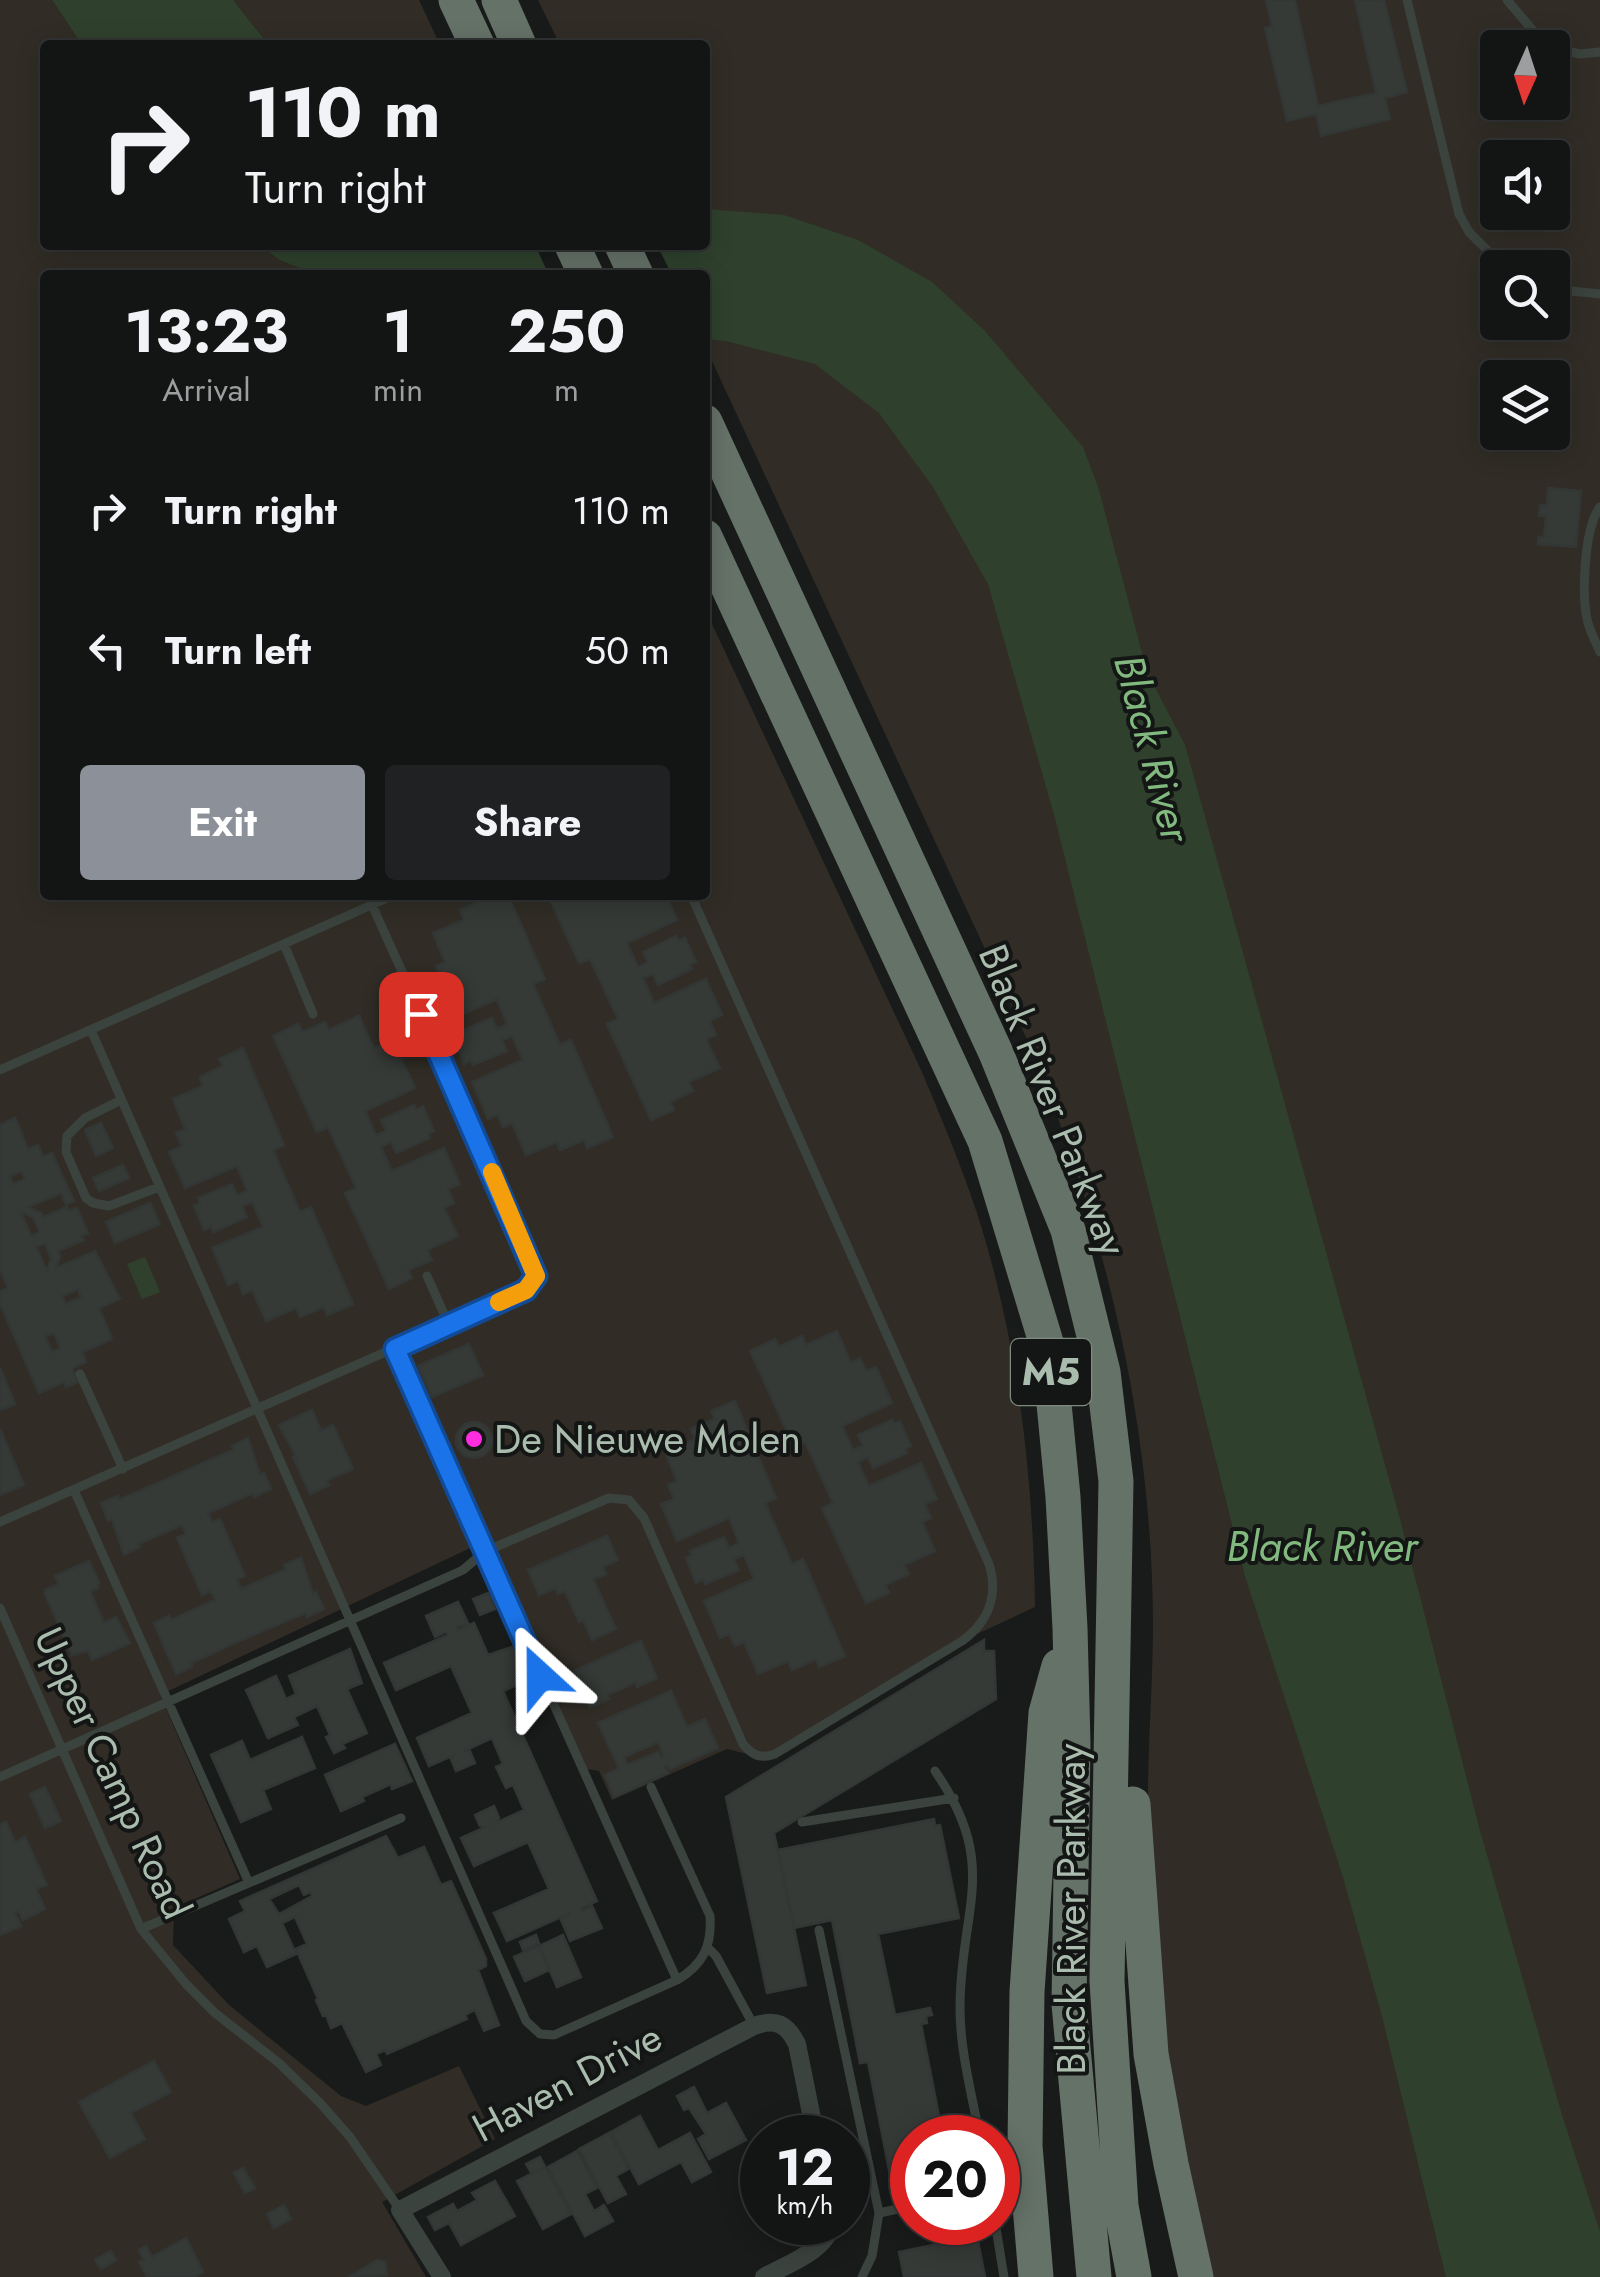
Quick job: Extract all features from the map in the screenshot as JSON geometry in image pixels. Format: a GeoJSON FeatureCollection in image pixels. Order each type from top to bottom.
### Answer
{"type":"FeatureCollection","features":[{"type":"Feature","properties":{"kind":"highway"},"geometry":{"type":"LineString","coordinates":[[456,0],[476,40]]}},
{"type":"Feature","properties":{"kind":"highway"},"geometry":{"type":"LineString","coordinates":[[498,0],[517,40]]}},
{"type":"Feature","properties":{"kind":"highway","name":"Black River Parkway"},"geometry":{"type":"LineString","coordinates":[[710,433],[996,1053],[1068,1230],[1103,1372],[1116,1481],[1107,1981],[1122,2206],[1134,2277]]}},
{"type":"Feature","properties":{"kind":"highway","name":"Black River Parkway"},"geometry":{"type":"LineString","coordinates":[[710,548],[985,1142],[1049,1352],[1070,1628],[1073,1744],[1069,2004],[1094,2277]]}},
{"type":"Feature","properties":{"kind":"highway"},"geometry":{"type":"LineString","coordinates":[[1116,1481],[1135,1538],[1132,1823],[1151,2054],[1196,2277]]}},
{"type":"Feature","properties":{"kind":"highway"},"geometry":{"type":"LineString","coordinates":[[1036,2277],[1025,2146],[1028,1992],[1046,1713],[1070,1628]]}},
{"type":"Feature","properties":{"kind":"street"},"geometry":{"type":"LineString","coordinates":[[761,2024],[781,2023],[797,2044],[811,2115]]}},
{"type":"Feature","properties":{"kind":"street","name":"Haven Drive"},"geometry":{"type":"LineString","coordinates":[[400,2210],[761,2024]]}},
{"type":"Feature","properties":{"kind":"street","name":"Upper Camp Road"},"geometry":{"type":"LineString","coordinates":[[400,2210],[442,2277]]}},
{"type":"Feature","properties":{"kind":"street"},"geometry":{"type":"LineString","coordinates":[[764,2277],[810,2245]]}},
{"type":"Feature","properties":{"kind":"lane"},"geometry":{"type":"LineString","coordinates":[[1407,0],[1459,214],[1469,232],[1487,250]]}},
{"type":"Feature","properties":{"kind":"lane"},"geometry":{"type":"LineString","coordinates":[[1507,0],[1532,30]]}},
{"type":"Feature","properties":{"kind":"lane"},"geometry":{"type":"LineString","coordinates":[[1570,52],[1600,52]]}},
{"type":"Feature","properties":{"kind":"lane"},"geometry":{"type":"LineString","coordinates":[[1570,291],[1600,294]]}},
{"type":"Feature","properties":{"kind":"lane"},"geometry":{"type":"LineString","coordinates":[[1600,507],[1591,522],[1584,595],[1588,622],[1600,652]]}},
{"type":"Feature","properties":{"kind":"lane"},"geometry":{"type":"LineString","coordinates":[[0,1070],[383,900]]}},
{"type":"Feature","properties":{"kind":"lane"},"geometry":{"type":"LineString","coordinates":[[0,1776],[463,1570],[484,1552],[590,1504],[619,1497],[629,1500],[644,1518],[744,1744],[752,1754],[764,1758],[776,1754],[962,1641],[980,1626],[990,1605],[993,1584],[989,1564],[693,900]]}},
{"type":"Feature","properties":{"kind":"lane"},"geometry":{"type":"LineString","coordinates":[[0,1522],[395,1349],[526,1290],[535,1282],[536,1269],[372,905]]}},
{"type":"Feature","properties":{"kind":"lane"},"geometry":{"type":"LineString","coordinates":[[284,944],[313,1014]]}},
{"type":"Feature","properties":{"kind":"lane"},"geometry":{"type":"LineString","coordinates":[[91,1030],[533,2030],[554,2035],[677,1980],[695,1970],[707,1948],[712,1934],[710,1916],[650,1787]]}},
{"type":"Feature","properties":{"kind":"lane"},"geometry":{"type":"LineString","coordinates":[[121,1100],[85,1118],[67,1136],[66,1152],[86,1198],[93,1204],[109,1206],[159,1186]]}},
{"type":"Feature","properties":{"kind":"lane"},"geometry":{"type":"LineString","coordinates":[[428,1276],[448,1324]]}},
{"type":"Feature","properties":{"kind":"lane"},"geometry":{"type":"LineString","coordinates":[[395,1349],[677,1980]]}},
{"type":"Feature","properties":{"kind":"lane"},"geometry":{"type":"LineString","coordinates":[[80,1374],[122,1468]]}},
{"type":"Feature","properties":{"kind":"lane"},"geometry":{"type":"LineString","coordinates":[[74,1490],[250,1883]]}},
{"type":"Feature","properties":{"kind":"lane","name":"Upper Camp Road"},"geometry":{"type":"LineString","coordinates":[[0,1608],[141,1929],[186,1984],[320,2103],[350,2137],[400,2210]]}},
{"type":"Feature","properties":{"kind":"lane"},"geometry":{"type":"LineString","coordinates":[[936,1771],[954,1798],[969,1834],[975,1874],[960,2004],[976,2115]]}},
{"type":"Feature","properties":{"kind":"lane"},"geometry":{"type":"LineString","coordinates":[[802,1822],[954,1798]]}},
{"type":"Feature","properties":{"kind":"lane"},"geometry":{"type":"LineString","coordinates":[[141,1929],[402,1818]]}},
{"type":"Feature","properties":{"kind":"lane"},"geometry":{"type":"LineString","coordinates":[[820,1930],[879,2213],[872,2256],[862,2277]]}},
{"type":"Feature","properties":{"kind":"lane"},"geometry":{"type":"LineString","coordinates":[[707,1948],[761,2024]]}},
{"type":"Feature","properties":{"kind":"lane"},"geometry":{"type":"LineString","coordinates":[[879,2213],[890,2211]]}},
{"type":"Feature","properties":{"kind":"lane"},"geometry":{"type":"LineString","coordinates":[[999,2245],[1004,2277]]}},
{"type":"Feature","properties":{"kind":"shaded area"},"geometry":{"type":"Polygon","coordinates":[[[0,0],[52,0],[79,40],[40,40],[40,250],[266,250],[304,270],[40,270],[40,900],[710,900],[710,620],[921,1070],[977,1213],[1003,1310],[1021,1408],[1031,1507],[1035,1607],[962,1641],[764,1758],[727,1749],[612,1800],[599,1771],[587,1769],[487,1540],[160,1695],[240,1879],[174,1908],[173,1945],[229,2005],[341,2096],[366,2106],[459,2066],[495,2139],[382,2202],[426,2277],[0,2277],[0,0]]]}},
{"type":"Feature","properties":{"kind":"shaded area"},"geometry":{"type":"Polygon","coordinates":[[[233,0],[419,0],[438,40],[265,40],[233,0]]]}},
{"type":"Feature","properties":{"kind":"shaded area"},"geometry":{"type":"Polygon","coordinates":[[[538,0],[1600,0],[1600,2277],[1211,2277],[1172,2077],[1156,1956],[1148,1837],[1151,1548],[1134,1402],[1120,1330],[1082,1188],[1031,1048],[710,357],[710,270],[705,270],[705,250],[710,250],[710,40],[558,40],[538,0]]]}},
{"type":"Feature","properties":{"kind":"water"},"geometry":{"type":"Polygon","coordinates":[[[52,0],[233,0],[265,40],[79,40],[52,0]]]}},
{"type":"Feature","properties":{"kind":"water","name":"Black River"},"geometry":{"type":"Polygon","coordinates":[[[710,209],[784,215],[858,240],[932,282],[985,331],[1083,447],[1099,490],[1147,672],[1185,745],[1400,1519],[1480,1831],[1600,2232],[1600,2277],[1446,2277],[1383,2020],[1343,1877],[1245,1576],[1055,818],[988,584],[933,487],[879,413],[815,364],[710,339],[710,270],[304,270],[266,250],[710,250],[710,209]]]}},
{"type":"Feature","properties":{"kind":"water"},"geometry":{"type":"Polygon","coordinates":[[[145,1257],[160,1292],[142,1299],[127,1264],[145,1257]]]}},
{"type":"Feature","properties":{"kind":"pier"},"geometry":{"type":"Polygon","coordinates":[[[537,250],[660,250],[670,270],[547,270],[537,250]]]}},
{"type":"Feature","properties":{"kind":"building"},"geometry":{"type":"Polygon","coordinates":[[[1266,0],[1295,0],[1318,106],[1376,93],[1355,0],[1384,0],[1407,92],[1385,98],[1390,119],[1321,136],[1316,114],[1287,121],[1265,28],[1272,27],[1266,0]]]}},
{"type":"Feature","properties":{"kind":"building"},"geometry":{"type":"Polygon","coordinates":[[[1548,488],[1581,491],[1576,547],[1538,544],[1538,537],[1544,537],[1546,516],[1539,516],[1540,505],[1547,505],[1548,488]]]}},
{"type":"Feature","properties":{"kind":"building"},"geometry":{"type":"Polygon","coordinates":[[[483,900],[510,900],[545,979],[533,984],[560,1045],[571,1040],[613,1137],[587,1148],[584,1140],[560,1150],[557,1142],[526,1155],[512,1123],[503,1127],[498,1115],[488,1119],[472,1082],[523,1060],[512,1036],[502,1040],[507,1051],[473,1065],[471,1060],[464,1064],[454,1039],[461,1036],[459,1032],[492,1018],[497,1029],[507,1024],[497,999],[445,1022],[429,985],[442,980],[436,966],[445,962],[433,933],[464,920],[460,910],[483,900]]]}},
{"type":"Feature","properties":{"kind":"building"},"geometry":{"type":"Polygon","coordinates":[[[550,900],[668,900],[677,920],[627,943],[638,967],[648,962],[643,952],[676,936],[678,941],[685,938],[696,962],[690,965],[692,969],[658,985],[653,974],[643,978],[654,1003],[706,979],[722,1015],[710,1021],[716,1035],[706,1039],[720,1068],[689,1082],[693,1091],[670,1102],[674,1110],[651,1120],[607,1024],[618,1019],[590,959],[579,963],[550,900]]]}},
{"type":"Feature","properties":{"kind":"building"},"geometry":{"type":"Polygon","coordinates":[[[359,1016],[374,1048],[383,1044],[389,1056],[398,1052],[415,1088],[365,1111],[376,1135],[386,1131],[381,1120],[414,1105],[416,1110],[423,1106],[434,1131],[428,1134],[430,1138],[396,1153],[391,1142],[381,1147],[392,1171],[444,1148],[460,1184],[448,1189],[454,1203],[444,1208],[458,1236],[427,1250],[432,1260],[408,1270],[412,1278],[389,1289],[345,1193],[356,1188],[328,1127],[317,1132],[273,1036],[298,1024],[302,1032],[325,1022],[329,1030],[359,1016]]]}},
{"type":"Feature","properties":{"kind":"building"},"geometry":{"type":"Polygon","coordinates":[[[243,1048],[284,1145],[273,1150],[300,1212],[311,1207],[353,1304],[327,1315],[324,1307],[300,1317],[296,1308],[266,1321],[252,1290],[243,1294],[238,1281],[228,1285],[212,1248],[263,1227],[252,1202],[242,1206],[247,1217],[213,1232],[211,1227],[204,1230],[194,1206],[200,1203],[198,1198],[232,1184],[237,1195],[247,1191],[237,1166],[185,1188],[169,1152],[182,1146],[176,1133],[185,1129],[173,1099],[203,1086],[200,1077],[223,1066],[219,1059],[243,1048]]]}},
{"type":"Feature","properties":{"kind":"building"},"geometry":{"type":"Polygon","coordinates":[[[15,1118],[28,1149],[38,1145],[43,1157],[52,1153],[74,1201],[66,1205],[61,1193],[28,1207],[43,1217],[67,1207],[69,1211],[77,1208],[88,1233],[81,1236],[84,1240],[58,1251],[56,1268],[95,1251],[120,1299],[99,1308],[112,1339],[82,1352],[86,1362],[72,1368],[78,1382],[66,1387],[64,1382],[39,1393],[0,1304],[0,1292],[8,1288],[0,1269],[0,1125],[15,1118]],[[21,1171],[10,1176],[13,1184],[25,1179],[21,1171]],[[21,1212],[31,1236],[40,1232],[33,1217],[21,1212]],[[45,1243],[36,1247],[47,1271],[51,1259],[45,1243]],[[78,1289],[62,1296],[66,1304],[81,1297],[78,1289]],[[54,1333],[45,1336],[52,1352],[60,1348],[54,1333]]]}},
{"type":"Feature","properties":{"kind":"building"},"geometry":{"type":"Polygon","coordinates":[[[101,1123],[113,1148],[96,1156],[85,1130],[101,1123]]]}},
{"type":"Feature","properties":{"kind":"building"},"geometry":{"type":"Polygon","coordinates":[[[123,1165],[129,1178],[99,1191],[93,1178],[123,1165]]]}},
{"type":"Feature","properties":{"kind":"building"},"geometry":{"type":"Polygon","coordinates":[[[150,1203],[160,1224],[115,1243],[106,1222],[150,1203]]]}},
{"type":"Feature","properties":{"kind":"building"},"geometry":{"type":"Polygon","coordinates":[[[837,1331],[851,1363],[860,1358],[866,1371],[876,1367],[892,1403],[842,1426],[853,1450],[863,1446],[858,1435],[892,1420],[894,1424],[900,1421],[911,1446],[905,1449],[907,1453],[873,1468],[868,1457],[858,1462],[869,1486],[921,1463],[937,1499],[925,1504],[931,1518],[922,1522],[935,1551],[904,1565],[909,1574],[885,1585],[889,1593],[866,1603],[822,1508],[833,1503],[805,1442],[794,1447],[750,1351],[775,1339],[779,1347],[802,1336],[806,1345],[837,1331]]]}},
{"type":"Feature","properties":{"kind":"building"},"geometry":{"type":"Polygon","coordinates":[[[469,1344],[483,1375],[432,1397],[418,1366],[469,1344]]]}},
{"type":"Feature","properties":{"kind":"building"},"geometry":{"type":"Polygon","coordinates":[[[0,1368],[15,1404],[0,1410],[0,1368]]]}},
{"type":"Feature","properties":{"kind":"building"},"geometry":{"type":"Polygon","coordinates":[[[735,1401],[776,1498],[765,1503],[792,1564],[803,1559],[845,1656],[819,1667],[816,1659],[792,1670],[788,1661],[758,1674],[744,1642],[735,1646],[729,1634],[720,1638],[704,1601],[754,1579],[744,1555],[734,1559],[739,1570],[705,1584],[703,1579],[696,1583],[686,1558],[692,1555],[690,1551],[724,1537],[729,1548],[739,1543],[729,1518],[677,1541],[661,1504],[674,1499],[668,1485],[677,1481],[665,1452],[695,1439],[691,1429],[715,1419],[711,1411],[735,1401]]]}},
{"type":"Feature","properties":{"kind":"building"},"geometry":{"type":"Polygon","coordinates":[[[312,1410],[321,1430],[318,1432],[333,1425],[353,1469],[327,1480],[329,1485],[310,1494],[279,1425],[312,1410]]]}},
{"type":"Feature","properties":{"kind":"building","name":"De Nieuwe Molen"},"geometry":{"type":"Polygon","coordinates":[[[474,1422],[487,1427],[492,1440],[487,1453],[474,1458],[461,1453],[456,1440],[461,1427],[474,1422]]]}},
{"type":"Feature","properties":{"kind":"building"},"geometry":{"type":"Polygon","coordinates":[[[0,1429],[24,1485],[0,1495],[0,1429]]]}},
{"type":"Feature","properties":{"kind":"building"},"geometry":{"type":"Polygon","coordinates":[[[248,1438],[260,1475],[264,1473],[271,1489],[208,1513],[212,1522],[220,1519],[245,1576],[237,1579],[241,1589],[301,1558],[313,1594],[316,1592],[324,1609],[239,1641],[176,1674],[154,1623],[169,1616],[171,1620],[215,1600],[211,1591],[202,1595],[177,1538],[186,1534],[182,1525],[138,1544],[140,1547],[124,1555],[112,1519],[108,1521],[101,1503],[118,1496],[119,1500],[233,1450],[232,1446],[248,1438]]]}},
{"type":"Feature","properties":{"kind":"building"},"geometry":{"type":"Polygon","coordinates":[[[607,1536],[618,1560],[603,1567],[606,1574],[593,1579],[616,1629],[592,1640],[565,1591],[558,1594],[555,1588],[539,1595],[528,1570],[607,1536]]]}},
{"type":"Feature","properties":{"kind":"building"},"geometry":{"type":"Polygon","coordinates":[[[89,1561],[99,1582],[98,1588],[90,1591],[104,1623],[116,1617],[130,1643],[92,1660],[88,1651],[72,1655],[45,1594],[45,1590],[59,1584],[55,1576],[89,1561]]]}},
{"type":"Feature","properties":{"kind":"building"},"geometry":{"type":"Polygon","coordinates":[[[488,1593],[495,1609],[480,1615],[473,1599],[488,1593]]]}},
{"type":"Feature","properties":{"kind":"building"},"geometry":{"type":"Polygon","coordinates":[[[458,1602],[468,1623],[457,1627],[458,1630],[474,1623],[488,1655],[515,1646],[530,1679],[503,1691],[597,1901],[581,1908],[582,1911],[592,1906],[602,1928],[570,1941],[561,1920],[570,1913],[507,1941],[494,1913],[549,1889],[528,1842],[474,1866],[461,1838],[486,1827],[480,1826],[475,1815],[494,1806],[499,1818],[496,1823],[524,1810],[513,1785],[506,1788],[496,1767],[503,1764],[492,1738],[464,1751],[470,1751],[475,1763],[456,1771],[451,1759],[454,1755],[429,1766],[417,1738],[472,1713],[451,1666],[396,1690],[384,1663],[448,1635],[446,1632],[435,1637],[426,1616],[458,1602]]]}},
{"type":"Feature","properties":{"kind":"building"},"geometry":{"type":"Polygon","coordinates":[[[984,1640],[984,1651],[994,1651],[996,1699],[774,1833],[806,1985],[767,1993],[726,1797],[984,1640]]]}},
{"type":"Feature","properties":{"kind":"building"},"geometry":{"type":"Polygon","coordinates":[[[641,1641],[657,1678],[637,1687],[636,1682],[590,1707],[574,1671],[641,1641]]]}},
{"type":"Feature","properties":{"kind":"building"},"geometry":{"type":"Polygon","coordinates":[[[350,1649],[362,1683],[347,1689],[367,1733],[342,1744],[345,1748],[334,1753],[317,1706],[294,1717],[298,1725],[268,1738],[246,1690],[276,1676],[286,1699],[296,1694],[289,1676],[350,1649]]]}},
{"type":"Feature","properties":{"kind":"building"},"geometry":{"type":"Polygon","coordinates":[[[671,1691],[687,1727],[705,1719],[718,1748],[670,1769],[664,1766],[668,1773],[614,1797],[605,1775],[619,1768],[598,1723],[671,1691]],[[658,1742],[624,1757],[627,1765],[658,1752],[661,1758],[664,1756],[658,1742]]]}},
{"type":"Feature","properties":{"kind":"building"},"geometry":{"type":"Polygon","coordinates":[[[302,1737],[315,1768],[263,1790],[271,1809],[241,1822],[211,1755],[242,1741],[250,1760],[302,1737]]]}},
{"type":"Feature","properties":{"kind":"building"},"geometry":{"type":"Polygon","coordinates":[[[395,1744],[412,1781],[392,1789],[391,1784],[341,1811],[325,1775],[395,1744]]]}},
{"type":"Feature","properties":{"kind":"building"},"geometry":{"type":"Polygon","coordinates":[[[45,1787],[61,1821],[45,1828],[30,1794],[45,1787]]]}},
{"type":"Feature","properties":{"kind":"building"},"geometry":{"type":"Polygon","coordinates":[[[934,1819],[935,1826],[940,1825],[959,1918],[878,1934],[895,2015],[930,2008],[932,2015],[926,2016],[927,2023],[921,2024],[939,2115],[890,2115],[890,2175],[868,2062],[860,2063],[832,1920],[794,1928],[778,1850],[934,1819]]]}},
{"type":"Feature","properties":{"kind":"building"},"geometry":{"type":"Polygon","coordinates":[[[6,1822],[15,1842],[25,1837],[47,1885],[36,1889],[45,1909],[23,1920],[19,1911],[15,1913],[21,1926],[0,1935],[0,1825],[6,1822]]]}},
{"type":"Feature","properties":{"kind":"building"},"geometry":{"type":"Polygon","coordinates":[[[386,1836],[398,1858],[424,1847],[441,1885],[451,1881],[486,1959],[486,1966],[478,1970],[499,2025],[484,2031],[475,2010],[465,2015],[467,2019],[387,2054],[385,2050],[376,2054],[381,2065],[366,2072],[342,2023],[331,2028],[326,2015],[323,2016],[296,1949],[307,1944],[295,1917],[282,1923],[296,1954],[267,1967],[257,1946],[244,1952],[229,1919],[245,1911],[240,1901],[386,1836]],[[299,1885],[269,1899],[279,1914],[312,1896],[311,1892],[304,1895],[299,1885]]]}},
{"type":"Feature","properties":{"kind":"building"},"geometry":{"type":"Polygon","coordinates":[[[536,1935],[539,1943],[523,1950],[520,1942],[536,1935]]]}},
{"type":"Feature","properties":{"kind":"building"},"geometry":{"type":"Polygon","coordinates":[[[563,1935],[581,1977],[557,1987],[539,1946],[563,1935]]]}},
{"type":"Feature","properties":{"kind":"building"},"geometry":{"type":"Polygon","coordinates":[[[539,1946],[549,1970],[525,1981],[514,1957],[539,1946]]]}},
{"type":"Feature","properties":{"kind":"building"},"geometry":{"type":"Polygon","coordinates":[[[154,2061],[171,2092],[131,2113],[145,2139],[110,2158],[79,2102],[154,2061]]]}},
{"type":"Feature","properties":{"kind":"building"},"geometry":{"type":"Polygon","coordinates":[[[694,2087],[707,2113],[726,2103],[740,2129],[740,2143],[709,2159],[698,2139],[706,2134],[677,2096],[694,2087]]]}},
{"type":"Feature","properties":{"kind":"building"},"geometry":{"type":"Polygon","coordinates":[[[640,2116],[658,2150],[690,2133],[711,2172],[692,2182],[681,2162],[639,2184],[611,2132],[640,2116]]]}},
{"type":"Feature","properties":{"kind":"building"},"geometry":{"type":"Polygon","coordinates":[[[609,2133],[628,2169],[616,2176],[626,2194],[608,2203],[579,2149],[609,2133]]]}},
{"type":"Feature","properties":{"kind":"building"},"geometry":{"type":"Polygon","coordinates":[[[577,2151],[597,2188],[585,2194],[594,2211],[604,2205],[613,2221],[585,2236],[548,2167],[577,2151]]]}},
{"type":"Feature","properties":{"kind":"building"},"geometry":{"type":"Polygon","coordinates":[[[540,2157],[545,2167],[532,2174],[526,2164],[540,2157]]]}},
{"type":"Feature","properties":{"kind":"building"},"geometry":{"type":"Polygon","coordinates":[[[545,2167],[571,2214],[543,2229],[517,2181],[545,2167]]]}},
{"type":"Feature","properties":{"kind":"building"},"geometry":{"type":"Polygon","coordinates":[[[243,2168],[255,2188],[245,2193],[234,2173],[243,2168]]]}},
{"type":"Feature","properties":{"kind":"building"},"geometry":{"type":"Polygon","coordinates":[[[495,2181],[515,2216],[461,2245],[449,2223],[435,2230],[428,2217],[453,2204],[457,2211],[477,2200],[472,2193],[495,2181]]]}},
{"type":"Feature","properties":{"kind":"building"},"geometry":{"type":"Polygon","coordinates":[[[284,2205],[291,2219],[274,2228],[267,2214],[284,2205]]]}},
{"type":"Feature","properties":{"kind":"building"},"geometry":{"type":"Polygon","coordinates":[[[186,2238],[203,2272],[194,2277],[147,2277],[139,2262],[144,2260],[139,2250],[146,2246],[152,2257],[186,2238]]]}},
{"type":"Feature","properties":{"kind":"building"},"geometry":{"type":"Polygon","coordinates":[[[933,2245],[979,2245],[985,2277],[904,2277],[899,2252],[933,2245]]]}},
{"type":"Feature","properties":{"kind":"building"},"geometry":{"type":"Polygon","coordinates":[[[111,2251],[116,2260],[101,2269],[95,2260],[111,2251]]]}},
{"type":"Feature","properties":{"kind":"building"},"geometry":{"type":"Polygon","coordinates":[[[377,2260],[385,2262],[387,2275],[349,2277],[377,2260]]]}},
{"type":"Feature","properties":{"kind":"slow traffic"},"geometry":{"type":"LineString","coordinates":[[492,1172],[536,1269],[531,1287],[499,1302]]}},
{"type":"Feature","properties":{"kind":"place","name":"De Nieuwe Molen"},"geometry":{"type":"Point","coordinates":[474,1439]}},
{"type":"Feature","properties":{"kind":"route"},"geometry":{"type":"LineString","coordinates":[[421,1014],[536,1276],[526,1290],[395,1349],[540,1676]]}}]}
